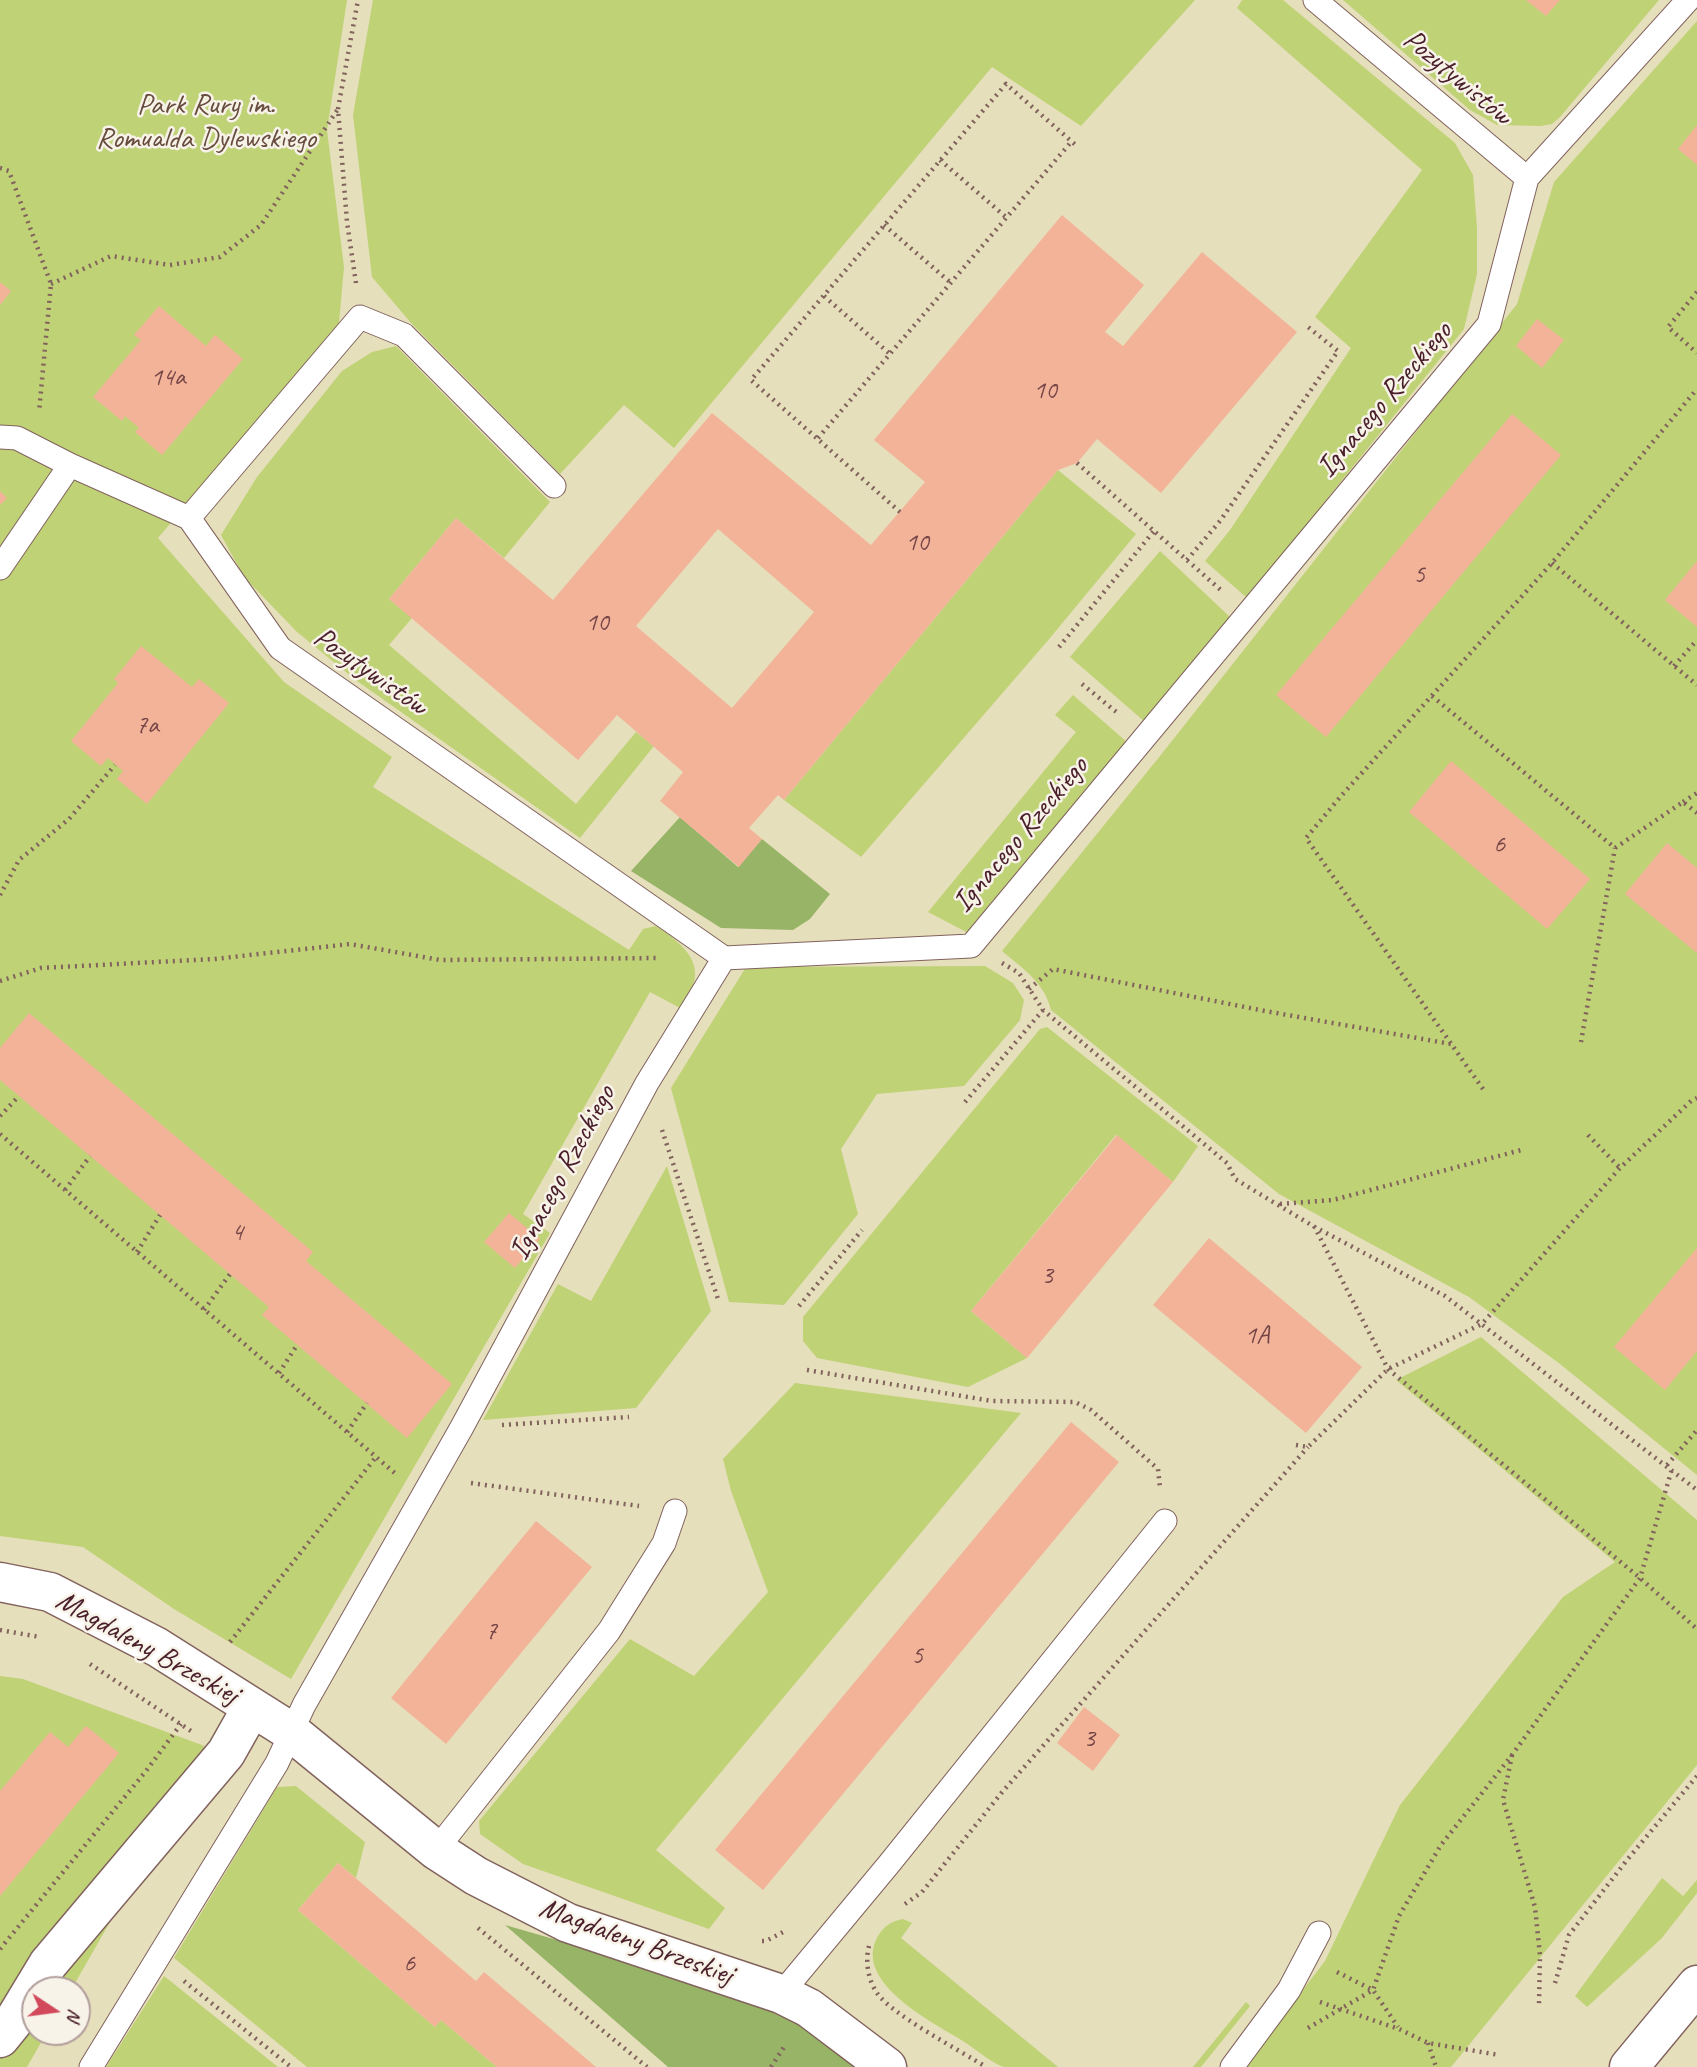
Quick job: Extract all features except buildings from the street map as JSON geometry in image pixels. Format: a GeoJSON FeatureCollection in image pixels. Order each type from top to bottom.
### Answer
{"type":"FeatureCollection","features":[{"type":"Feature","properties":{"kind":"street","name":"Magdaleny Brzeskiej"},"geometry":{"type":"LineString","coordinates":[[0,1581],[50,1592],[157,1647],[290,1731],[436,1850],[476,1877],[568,1923],[781,1994],[809,2008],[887,2067]]}},
{"type":"Feature","properties":{"kind":"street","name":"Magdaleny Brzeskiej"},"geometry":{"type":"LineString","coordinates":[[0,2038],[13,2022],[48,1964],[226,1753],[252,1707]]}},
{"type":"Feature","properties":{"kind":"street"},"geometry":{"type":"LineString","coordinates":[[1629,2067],[1697,1985]]}},
{"type":"Feature","properties":{"kind":"lane","name":"Pozytywistów"},"geometry":{"type":"LineString","coordinates":[[1315,0],[1527,178]]}},
{"type":"Feature","properties":{"kind":"lane","name":"Ignacego Rzeckiego"},"geometry":{"type":"LineString","coordinates":[[290,1731],[462,1427],[647,1083],[724,958],[971,946],[1489,324],[1527,178],[1688,0]]}},
{"type":"Feature","properties":{"kind":"lane"},"geometry":{"type":"LineString","coordinates":[[0,437],[17,438],[70,465],[189,518],[360,317],[404,335],[554,486]]}},
{"type":"Feature","properties":{"kind":"lane"},"geometry":{"type":"LineString","coordinates":[[0,568],[70,465]]}},
{"type":"Feature","properties":{"kind":"lane","name":"Pozytywistów"},"geometry":{"type":"LineString","coordinates":[[189,518],[280,648],[724,958]]}},
{"type":"Feature","properties":{"kind":"lane"},"geometry":{"type":"LineString","coordinates":[[436,1850],[609,1631],[664,1543],[676,1511]]}},
{"type":"Feature","properties":{"kind":"lane"},"geometry":{"type":"LineString","coordinates":[[781,1994],[1165,1521]]}},
{"type":"Feature","properties":{"kind":"lane"},"geometry":{"type":"LineString","coordinates":[[91,2067],[277,1763],[290,1731]]}},
{"type":"Feature","properties":{"kind":"lane"},"geometry":{"type":"LineString","coordinates":[[1232,2067],[1289,1990],[1318,1933]]}},
{"type":"Feature","properties":{"kind":"path"},"geometry":{"type":"LineString","coordinates":[[358,0],[338,108],[347,222],[360,317]]}},
{"type":"Feature","properties":{"kind":"path"},"geometry":{"type":"LineString","coordinates":[[900,512],[751,380],[1006,84],[1078,147]]}},
{"type":"Feature","properties":{"kind":"path"},"geometry":{"type":"LineString","coordinates":[[51,284],[111,256],[170,265],[220,257],[261,225],[338,108]]}},
{"type":"Feature","properties":{"kind":"path"},"geometry":{"type":"LineString","coordinates":[[818,438],[1072,141]]}},
{"type":"Feature","properties":{"kind":"path"},"geometry":{"type":"LineString","coordinates":[[940,160],[1007,218]]}},
{"type":"Feature","properties":{"kind":"path"},"geometry":{"type":"LineString","coordinates":[[0,169],[9,171],[51,284],[39,413],[70,465]]}},
{"type":"Feature","properties":{"kind":"path"},"geometry":{"type":"LineString","coordinates":[[884,225],[951,283]]}},
{"type":"Feature","properties":{"kind":"path"},"geometry":{"type":"LineString","coordinates":[[1697,292],[1668,327],[1697,353]]}},
{"type":"Feature","properties":{"kind":"path"},"geometry":{"type":"LineString","coordinates":[[824,296],[890,354]]}},
{"type":"Feature","properties":{"kind":"path"},"geometry":{"type":"LineString","coordinates":[[1187,560],[1220,521],[1338,351],[1308,327]]}},
{"type":"Feature","properties":{"kind":"path"},"geometry":{"type":"LineString","coordinates":[[1483,1089],[1307,838],[1341,796],[1552,563],[1697,389]]}},
{"type":"Feature","properties":{"kind":"path"},"geometry":{"type":"LineString","coordinates":[[1077,463],[1201,573]]}},
{"type":"Feature","properties":{"kind":"path"},"geometry":{"type":"LineString","coordinates":[[1059,647],[1154,531]]}},
{"type":"Feature","properties":{"kind":"path"},"geometry":{"type":"LineString","coordinates":[[1552,563],[1697,685]]}},
{"type":"Feature","properties":{"kind":"path"},"geometry":{"type":"LineString","coordinates":[[1674,666],[1697,640]]}},
{"type":"Feature","properties":{"kind":"path"},"geometry":{"type":"LineString","coordinates":[[1082,684],[1125,719]]}},
{"type":"Feature","properties":{"kind":"path"},"geometry":{"type":"LineString","coordinates":[[1432,696],[1615,848]]}},
{"type":"Feature","properties":{"kind":"path"},"geometry":{"type":"LineString","coordinates":[[0,895],[19,860],[69,819],[115,765]]}},
{"type":"Feature","properties":{"kind":"path"},"geometry":{"type":"LineString","coordinates":[[1581,1042],[1615,848],[1697,793]]}},
{"type":"Feature","properties":{"kind":"path"},"geometry":{"type":"LineString","coordinates":[[1683,802],[1697,813]]}},
{"type":"Feature","properties":{"kind":"path"},"geometry":{"type":"LineString","coordinates":[[0,982],[41,968],[214,959],[350,944],[440,960],[724,958]]}},
{"type":"Feature","properties":{"kind":"path"},"geometry":{"type":"LineString","coordinates":[[971,946],[1019,973],[1043,1010],[1227,1163],[1236,1179],[1313,1226],[1446,1296],[1697,1490]]}},
{"type":"Feature","properties":{"kind":"path"},"geometry":{"type":"LineString","coordinates":[[1029,989],[1053,969],[1265,1012],[1452,1044]]}},
{"type":"Feature","properties":{"kind":"path"},"geometry":{"type":"LineString","coordinates":[[965,1102],[1043,1010]]}},
{"type":"Feature","properties":{"kind":"path"},"geometry":{"type":"LineString","coordinates":[[647,1083],[719,1302]]}},
{"type":"Feature","properties":{"kind":"path"},"geometry":{"type":"LineString","coordinates":[[0,1116],[19,1096]]}},
{"type":"Feature","properties":{"kind":"path"},"geometry":{"type":"LineString","coordinates":[[900,1907],[922,1892],[1003,1791],[1308,1447],[1388,1369],[1482,1324],[1620,1168],[1697,1098]]}},
{"type":"Feature","properties":{"kind":"path"},"geometry":{"type":"LineString","coordinates":[[0,1135],[376,1457],[427,1487],[676,1511]]}},
{"type":"Feature","properties":{"kind":"path"},"geometry":{"type":"LineString","coordinates":[[1587,1135],[1620,1168]]}},
{"type":"Feature","properties":{"kind":"path"},"geometry":{"type":"LineString","coordinates":[[1279,1204],[1333,1200],[1525,1149]]}},
{"type":"Feature","properties":{"kind":"path"},"geometry":{"type":"LineString","coordinates":[[65,1190],[90,1156]]}},
{"type":"Feature","properties":{"kind":"path"},"geometry":{"type":"LineString","coordinates":[[137,1252],[160,1215]]}},
{"type":"Feature","properties":{"kind":"path"},"geometry":{"type":"LineString","coordinates":[[1313,1226],[1388,1369],[1640,1578],[1697,1629]]}},
{"type":"Feature","properties":{"kind":"path"},"geometry":{"type":"LineString","coordinates":[[799,1306],[862,1230]]}},
{"type":"Feature","properties":{"kind":"path"},"geometry":{"type":"LineString","coordinates":[[204,1310],[230,1274]]}},
{"type":"Feature","properties":{"kind":"path"},"geometry":{"type":"LineString","coordinates":[[279,1373],[297,1345]]}},
{"type":"Feature","properties":{"kind":"path"},"geometry":{"type":"LineString","coordinates":[[807,1370],[992,1401],[1075,1402],[1091,1410],[1158,1468],[1160,1488],[1155,1498]]}},
{"type":"Feature","properties":{"kind":"path"},"geometry":{"type":"LineString","coordinates":[[347,1432],[367,1403]]}},
{"type":"Feature","properties":{"kind":"path"},"geometry":{"type":"LineString","coordinates":[[462,1427],[629,1417]]}},
{"type":"Feature","properties":{"kind":"path"},"geometry":{"type":"LineString","coordinates":[[1667,1465],[1697,1430]]}},
{"type":"Feature","properties":{"kind":"path"},"geometry":{"type":"LineString","coordinates":[[1296,1445],[1308,1447]]}},
{"type":"Feature","properties":{"kind":"path"},"geometry":{"type":"LineString","coordinates":[[228,1645],[376,1457]]}},
{"type":"Feature","properties":{"kind":"path"},"geometry":{"type":"LineString","coordinates":[[1306,2029],[1373,1990],[1399,1916],[1441,1845],[1512,1755],[1640,1578],[1672,1469]]}},
{"type":"Feature","properties":{"kind":"path"},"geometry":{"type":"LineString","coordinates":[[0,1630],[53,1640]]}},
{"type":"Feature","properties":{"kind":"path"},"geometry":{"type":"LineString","coordinates":[[88,1663],[226,1753]]}},
{"type":"Feature","properties":{"kind":"path"},"geometry":{"type":"LineString","coordinates":[[0,1949],[181,1724]]}},
{"type":"Feature","properties":{"kind":"path"},"geometry":{"type":"LineString","coordinates":[[1512,1755],[1503,1800],[1535,1907],[1540,1956],[1539,2005]]}},
{"type":"Feature","properties":{"kind":"path"},"geometry":{"type":"LineString","coordinates":[[1555,1983],[1569,1935],[1697,1776]]}},
{"type":"Feature","properties":{"kind":"path"},"geometry":{"type":"LineString","coordinates":[[754,1940],[766,1941],[794,1927]]}},
{"type":"Feature","properties":{"kind":"path"},"geometry":{"type":"LineString","coordinates":[[871,1935],[866,1956],[870,1978],[878,1994],[905,2016],[986,2067]]}},
{"type":"Feature","properties":{"kind":"path"},"geometry":{"type":"LineString","coordinates":[[158,1957],[291,2067]]}},
{"type":"Feature","properties":{"kind":"path"},"geometry":{"type":"LineString","coordinates":[[1307,1958],[1373,1990],[1399,2029]]}},
{"type":"Feature","properties":{"kind":"path"},"geometry":{"type":"LineString","coordinates":[[1289,1990],[1399,2029],[1428,2043],[1499,2055]]}},
{"type":"Feature","properties":{"kind":"path"},"geometry":{"type":"LineString","coordinates":[[1428,2043],[1436,2067]]}},
{"type":"Feature","properties":{"kind":"green space","name":"Park Rury im. Romualda Dylewskiego"},"geometry":{"type":"Polygon","coordinates":[[[0,0],[347,0],[327,130],[344,267],[339,323],[158,538],[284,682],[392,757],[373,787],[629,950],[643,929],[656,926],[685,949],[694,965],[693,986],[680,1008],[650,992],[523,1214],[550,1233],[291,1679],[174,1609],[83,1547],[0,1536],[0,0]]]}},
{"type":"Feature","properties":{"kind":"green space"},"geometry":{"type":"Polygon","coordinates":[[[373,0],[1195,0],[1081,126],[992,67],[674,448],[624,405],[560,474],[411,323],[372,277],[353,115],[373,0]]]}},
{"type":"Feature","properties":{"kind":"green space"},"geometry":{"type":"Polygon","coordinates":[[[1242,0],[1283,0],[1455,143],[1473,175],[1477,228],[1477,274],[1464,329],[1247,598],[1205,561],[1230,530],[1351,348],[1315,317],[1422,170],[1237,8],[1242,0]]]}},
{"type":"Feature","properties":{"kind":"green space"},"geometry":{"type":"Polygon","coordinates":[[[1343,0],[1659,0],[1560,117],[1552,124],[1541,126],[1497,125],[1470,110],[1343,0]]]}},
{"type":"Feature","properties":{"kind":"green space"},"geometry":{"type":"Polygon","coordinates":[[[1697,21],[1697,1475],[1560,1364],[1469,1297],[1279,1194],[1051,1010],[1038,984],[1002,951],[1160,756],[1517,304],[1554,182],[1697,21]]]}},
{"type":"Feature","properties":{"kind":"green space"},"geometry":{"type":"Polygon","coordinates":[[[396,346],[550,502],[504,558],[456,518],[389,599],[412,618],[389,645],[576,804],[636,732],[654,746],[580,838],[357,681],[297,632],[244,577],[221,535],[257,477],[342,371],[372,352],[396,346]]]}},
{"type":"Feature","properties":{"kind":"green space"},"geometry":{"type":"Polygon","coordinates":[[[1058,470],[1136,534],[861,857],[784,800],[1058,470]]]}},
{"type":"Feature","properties":{"kind":"green space"},"geometry":{"type":"Polygon","coordinates":[[[1160,551],[1231,618],[1145,722],[1070,657],[1160,551]]]}},
{"type":"Feature","properties":{"kind":"green space"},"geometry":{"type":"Polygon","coordinates":[[[1073,695],[1128,743],[972,935],[928,912],[1076,732],[1055,715],[1073,695]]]}},
{"type":"Feature","properties":{"kind":"green space"},"geometry":{"type":"Polygon","coordinates":[[[680,817],[738,867],[762,839],[830,894],[810,919],[793,930],[721,928],[631,871],[680,817]]]}},
{"type":"Feature","properties":{"kind":"green space"},"geometry":{"type":"Polygon","coordinates":[[[985,966],[1013,983],[1024,1000],[1020,1020],[964,1086],[877,1094],[841,1149],[858,1214],[784,1305],[729,1302],[671,1088],[746,967],[985,966]]]}},
{"type":"Feature","properties":{"kind":"green space"},"geometry":{"type":"Polygon","coordinates":[[[1047,1027],[1198,1146],[1173,1182],[1116,1135],[971,1311],[1027,1358],[968,1387],[817,1358],[803,1341],[803,1317],[1040,1029],[1047,1027]]]}},
{"type":"Feature","properties":{"kind":"green space"},"geometry":{"type":"Polygon","coordinates":[[[667,1166],[711,1311],[636,1408],[483,1420],[558,1284],[591,1301],[667,1166]]]}},
{"type":"Feature","properties":{"kind":"green space"},"geometry":{"type":"Polygon","coordinates":[[[1481,1337],[1697,1520],[1697,1765],[1451,2067],[1244,2067],[1325,1961],[1400,1805],[1563,1597],[1615,1562],[1396,1380],[1481,1337]]]}},
{"type":"Feature","properties":{"kind":"green space"},"geometry":{"type":"Polygon","coordinates":[[[795,1383],[1021,1413],[656,1850],[725,1908],[709,1929],[523,1864],[480,1834],[479,1821],[630,1639],[694,1676],[768,1592],[731,1491],[723,1459],[795,1383]]]}},
{"type":"Feature","properties":{"kind":"green space"},"geometry":{"type":"Polygon","coordinates":[[[0,1676],[23,1679],[210,1748],[79,1976],[21,1976],[21,2046],[39,2046],[27,2067],[0,2067],[0,1676]]]}},
{"type":"Feature","properties":{"kind":"green space"},"geometry":{"type":"Polygon","coordinates":[[[296,1786],[365,1842],[356,1878],[338,1863],[298,1910],[435,2027],[441,2020],[497,2067],[307,2067],[174,1958],[277,1787],[296,1786]]]}},
{"type":"Feature","properties":{"kind":"green space"},"geometry":{"type":"Polygon","coordinates":[[[1662,1878],[1683,1896],[1697,1880],[1697,1893],[1662,1938],[1587,2007],[1575,1996],[1662,1878]]]}},
{"type":"Feature","properties":{"kind":"green space"},"geometry":{"type":"Polygon","coordinates":[[[903,1919],[912,1923],[901,1938],[1058,2067],[1004,2067],[899,1999],[885,1985],[876,1969],[873,1953],[883,1929],[903,1919]]]}},
{"type":"Feature","properties":{"kind":"green space"},"geometry":{"type":"Polygon","coordinates":[[[505,1925],[793,2008],[866,2050],[854,2067],[668,2067],[505,1925]]]}},
{"type":"Feature","properties":{"kind":"green space"},"geometry":{"type":"Polygon","coordinates":[[[164,1976],[278,2067],[106,2067],[164,1976]]]}},
{"type":"Feature","properties":{"kind":"green space"},"geometry":{"type":"Polygon","coordinates":[[[1246,2002],[1250,2006],[1201,2067],[1193,2067],[1246,2002]]]}}]}
